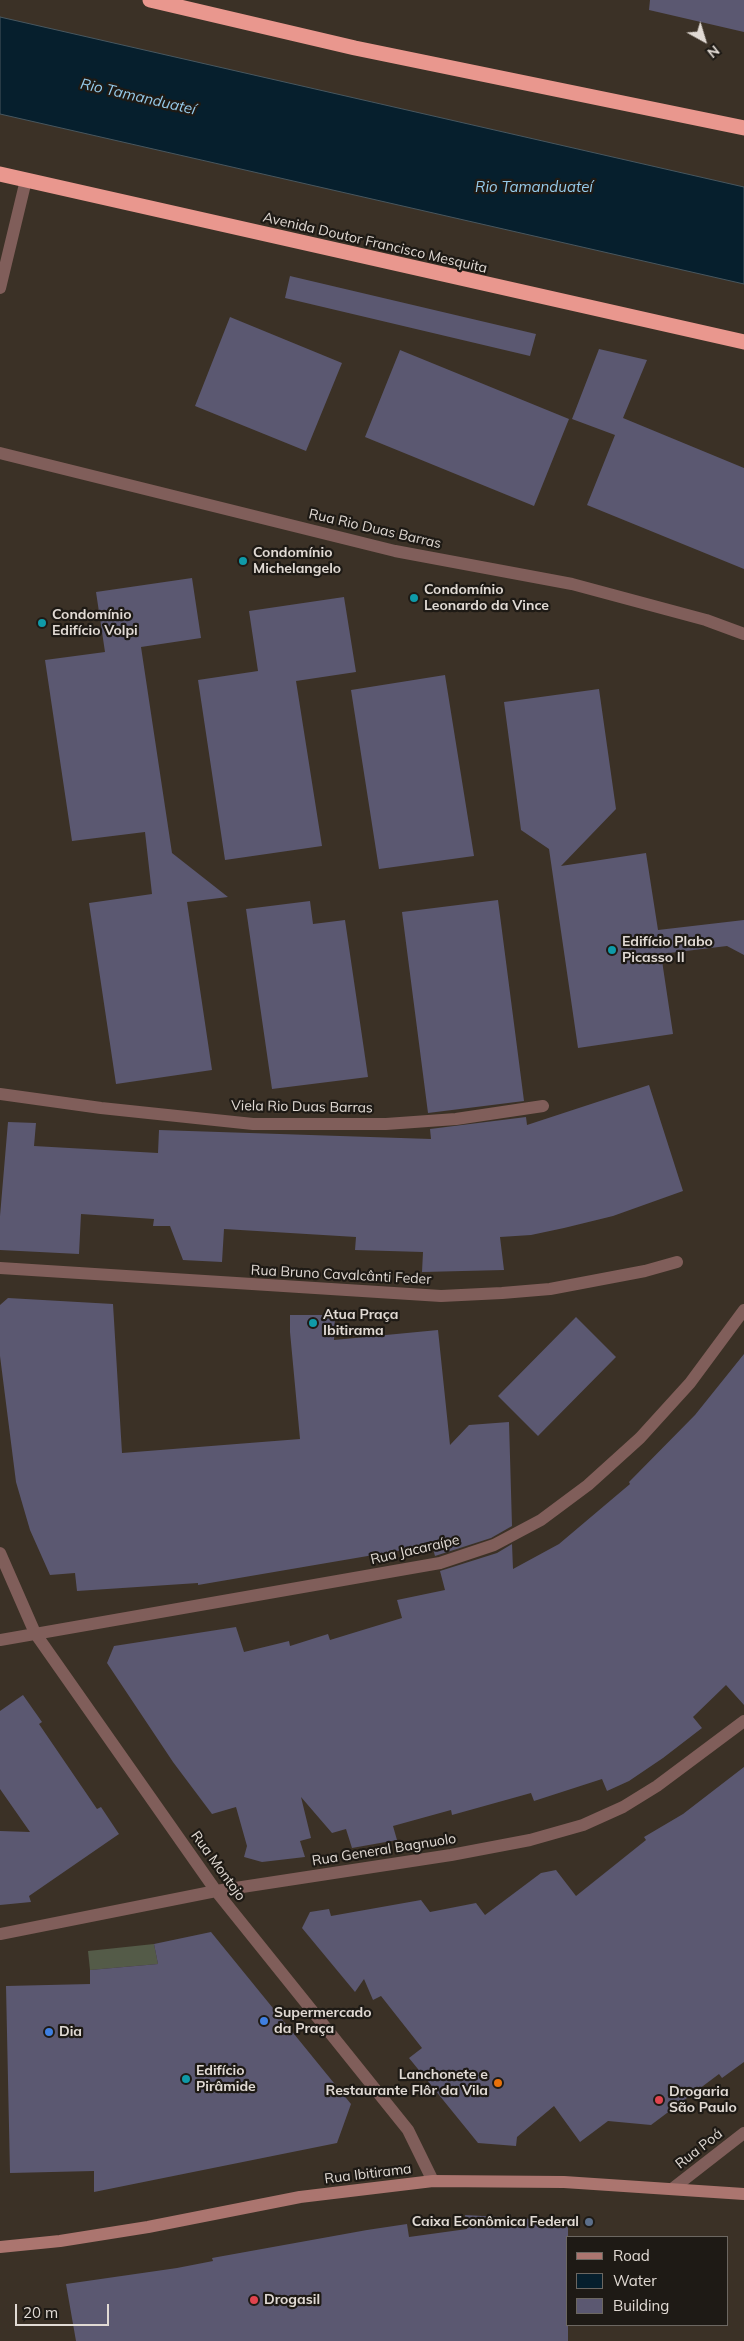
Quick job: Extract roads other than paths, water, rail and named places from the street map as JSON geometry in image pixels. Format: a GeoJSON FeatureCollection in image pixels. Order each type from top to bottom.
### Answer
{"type":"FeatureCollection","features":[{"type":"Feature","properties":{"kind":"highway"},"geometry":{"type":"LineString","coordinates":[[150,0],[355,48],[744,128]]}},
{"type":"Feature","properties":{"kind":"highway","name":"Avenida Doutor Francisco Mesquita"},"geometry":{"type":"LineString","coordinates":[[0,174],[744,342]]}},
{"type":"Feature","properties":{"kind":"main road","name":"Rua Ibitirama"},"geometry":{"type":"LineString","coordinates":[[0,2246],[60,2241],[148,2227],[300,2197],[433,2181],[564,2182],[744,2194]]}},
{"type":"Feature","properties":{"kind":"street"},"geometry":{"type":"LineString","coordinates":[[0,288],[26,180]]}},
{"type":"Feature","properties":{"kind":"street","name":"Rua Rio Duas Barras"},"geometry":{"type":"LineString","coordinates":[[0,453],[394,551],[572,584],[706,620],[744,634]]}},
{"type":"Feature","properties":{"kind":"street","name":"Viela Rio Duas Barras"},"geometry":{"type":"LineString","coordinates":[[0,1094],[101,1108],[253,1124],[394,1123],[456,1119],[543,1106]]}},
{"type":"Feature","properties":{"kind":"street","name":"Rua Bruno Cavalcânti Feder"},"geometry":{"type":"LineString","coordinates":[[0,1268],[441,1296],[502,1294],[550,1289],[645,1271],[677,1262]]}},
{"type":"Feature","properties":{"kind":"street","name":"Rua Jacaraípe"},"geometry":{"type":"LineString","coordinates":[[0,1640],[440,1563],[494,1545],[549,1514],[588,1485],[640,1438],[690,1383],[744,1310]]}},
{"type":"Feature","properties":{"kind":"street","name":"Rua Montojo"},"geometry":{"type":"LineString","coordinates":[[0,1553],[35,1633],[216,1891],[408,2130],[433,2181]]}},
{"type":"Feature","properties":{"kind":"street","name":"Rua General Bagnuolo"},"geometry":{"type":"LineString","coordinates":[[0,1934],[216,1891],[451,1855],[530,1840],[583,1825],[623,1807],[657,1786],[744,1721]]}},
{"type":"Feature","properties":{"kind":"street","name":"Rua Poá"},"geometry":{"type":"LineString","coordinates":[[672,2189],[744,2133]]}},
{"type":"Feature","properties":{"kind":"water","name":"Rio Tamanduateí"},"geometry":{"type":"Polygon","coordinates":[[[0,17],[744,187],[744,284],[0,114],[0,17]]]}},
{"type":"Feature","properties":{"kind":"place","name":"Condomínio Michelangelo"},"geometry":{"type":"Point","coordinates":[243,561]}},
{"type":"Feature","properties":{"kind":"place","name":"Condomínio Leonardo da Vince"},"geometry":{"type":"Point","coordinates":[414,598]}},
{"type":"Feature","properties":{"kind":"place","name":"Condomínio Edifício Volpi"},"geometry":{"type":"Point","coordinates":[42,623]}},
{"type":"Feature","properties":{"kind":"place","name":"Edifício Plabo Picasso II"},"geometry":{"type":"Point","coordinates":[612,950]}},
{"type":"Feature","properties":{"kind":"place","name":"Atua Praça Ibitirama"},"geometry":{"type":"Point","coordinates":[313,1323]}},
{"type":"Feature","properties":{"kind":"place","name":"Supermercado da Praça"},"geometry":{"type":"Point","coordinates":[264,2021]}},
{"type":"Feature","properties":{"kind":"place","name":"Dia"},"geometry":{"type":"Point","coordinates":[49,2032]}},
{"type":"Feature","properties":{"kind":"place","name":"Edifício Pirâmide"},"geometry":{"type":"Point","coordinates":[186,2079]}},
{"type":"Feature","properties":{"kind":"place","name":"Lanchonete e Restaurante Flôr da Vila"},"geometry":{"type":"Point","coordinates":[498,2083]}},
{"type":"Feature","properties":{"kind":"place","name":"Drogaria São Paulo"},"geometry":{"type":"Point","coordinates":[659,2100]}},
{"type":"Feature","properties":{"kind":"place","name":"Caixa Econômica Federal"},"geometry":{"type":"Point","coordinates":[589,2222]}},
{"type":"Feature","properties":{"kind":"place","name":"Drogasil"},"geometry":{"type":"Point","coordinates":[254,2300]}}]}
